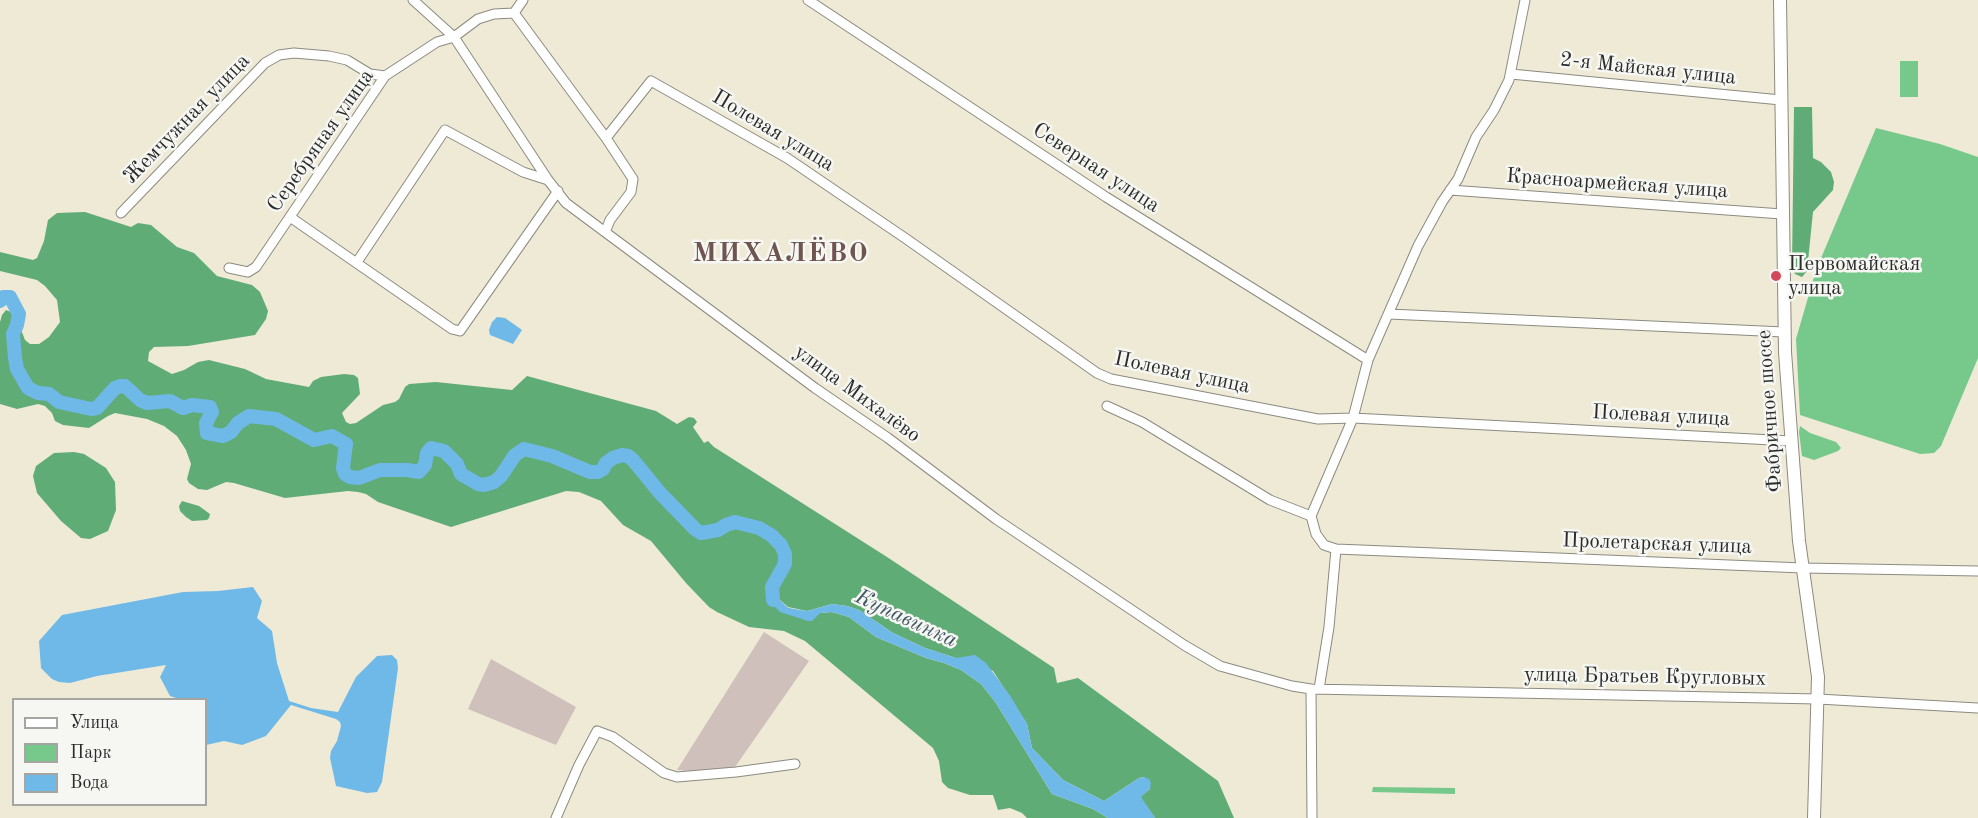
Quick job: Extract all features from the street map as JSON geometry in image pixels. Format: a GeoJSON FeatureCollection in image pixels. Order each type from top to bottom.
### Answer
{"type":"FeatureCollection","features":[{"type":"Feature","properties":{"kind":"main road","name":"Фабричное шоссе"},"geometry":{"type":"LineString","coordinates":[[1780,0],[1784,332],[1803,568],[1817,662],[1814,818]]}},
{"type":"Feature","properties":{"kind":"street","name":"улица Михалёво"},"geometry":{"type":"LineString","coordinates":[[413,0],[454,37],[548,180],[566,203],[606,230],[815,388],[888,438],[996,519],[1184,645],[1220,666],[1292,686],[1315,689]]}},
{"type":"Feature","properties":{"kind":"street"},"geometry":{"type":"LineString","coordinates":[[523,0],[514,13],[606,138],[633,179],[631,192],[610,220],[606,230]]}},
{"type":"Feature","properties":{"kind":"street","name":"Северная улица"},"geometry":{"type":"LineString","coordinates":[[808,0],[1106,196],[1368,360]]}},
{"type":"Feature","properties":{"kind":"street"},"geometry":{"type":"LineString","coordinates":[[1312,818],[1315,689],[1329,627],[1336,549],[1324,545],[1316,534],[1311,516],[1353,418],[1368,360],[1418,246],[1458,179],[1476,137],[1494,110],[1511,74],[1525,0]]}},
{"type":"Feature","properties":{"kind":"street","name":"Серебряная улица"},"geometry":{"type":"LineString","coordinates":[[229,268],[248,272],[256,267],[385,76],[437,42],[454,37],[478,18],[514,13]]}},
{"type":"Feature","properties":{"kind":"street","name":"Жемчужная улица"},"geometry":{"type":"LineString","coordinates":[[121,213],[265,63],[279,55],[294,53],[329,56],[347,60],[370,74],[385,76]]}},
{"type":"Feature","properties":{"kind":"street","name":"2-я Майская улица"},"geometry":{"type":"LineString","coordinates":[[1511,74],[1781,100]]}},
{"type":"Feature","properties":{"kind":"street","name":"Полевая улица"},"geometry":{"type":"LineString","coordinates":[[606,138],[651,81],[787,158],[1097,373],[1118,381],[1309,418],[1353,418],[1791,441]]}},
{"type":"Feature","properties":{"kind":"street"},"geometry":{"type":"LineString","coordinates":[[357,262],[445,130],[523,172],[548,180]]}},
{"type":"Feature","properties":{"kind":"street","name":"Красноармейская улица"},"geometry":{"type":"LineString","coordinates":[[1450,190],[1782,214]]}},
{"type":"Feature","properties":{"kind":"street"},"geometry":{"type":"LineString","coordinates":[[290,218],[452,329],[460,331],[558,191]]}},
{"type":"Feature","properties":{"kind":"street"},"geometry":{"type":"LineString","coordinates":[[1389,314],[1784,332]]}},
{"type":"Feature","properties":{"kind":"street"},"geometry":{"type":"LineString","coordinates":[[1107,406],[1142,422],[1270,500],[1311,516]]}},
{"type":"Feature","properties":{"kind":"street","name":"Пролетарская улица"},"geometry":{"type":"LineString","coordinates":[[1336,549],[1803,568],[1978,571]]}},
{"type":"Feature","properties":{"kind":"street","name":"улица Братьев Кругловых"},"geometry":{"type":"LineString","coordinates":[[1315,689],[1818,699],[1978,708]]}},
{"type":"Feature","properties":{"kind":"street"},"geometry":{"type":"LineString","coordinates":[[556,818],[597,731],[613,737],[664,773],[678,777],[795,764]]}},
{"type":"Feature","properties":{"kind":"shaded area"},"geometry":{"type":"Polygon","coordinates":[[[764,632],[809,661],[735,767],[704,769],[701,772],[677,770],[764,632]]]}},
{"type":"Feature","properties":{"kind":"shaded area"},"geometry":{"type":"Polygon","coordinates":[[[491,659],[576,707],[556,745],[468,709],[491,659]]]}},
{"type":"Feature","properties":{"kind":"green space"},"geometry":{"type":"Polygon","coordinates":[[[1900,61],[1918,61],[1918,97],[1900,97],[1900,61]]]}},
{"type":"Feature","properties":{"kind":"green space"},"geometry":{"type":"Polygon","coordinates":[[[1794,107],[1812,107],[1813,158],[1831,172],[1834,182],[1833,190],[1813,212],[1807,271],[1802,277],[1795,274],[1792,267],[1794,107]]]}},
{"type":"Feature","properties":{"kind":"green space"},"geometry":{"type":"Polygon","coordinates":[[[1876,128],[1940,144],[1978,157],[1978,358],[1941,446],[1934,453],[1920,454],[1800,415],[1796,339],[1816,270],[1876,128]]]}},
{"type":"Feature","properties":{"kind":"green space"},"geometry":{"type":"Polygon","coordinates":[[[85,212],[131,227],[138,223],[151,225],[177,247],[194,253],[217,276],[252,285],[260,292],[268,311],[266,319],[255,335],[188,346],[154,347],[149,352],[148,361],[172,374],[198,362],[209,360],[245,369],[266,379],[309,387],[313,381],[321,377],[354,375],[358,378],[360,394],[342,413],[346,422],[350,424],[356,423],[383,405],[395,402],[409,384],[436,382],[512,390],[527,376],[656,411],[677,424],[689,417],[694,418],[697,422],[693,427],[704,443],[708,441],[1054,668],[1057,683],[1078,678],[1218,781],[1234,818],[1155,818],[1140,797],[1150,789],[1144,777],[1104,801],[1063,780],[1032,748],[1027,724],[993,671],[967,658],[956,658],[925,648],[893,633],[859,610],[847,606],[832,604],[807,611],[788,607],[780,600],[774,584],[770,584],[766,588],[769,601],[814,617],[820,613],[832,612],[849,617],[876,637],[961,670],[981,684],[996,703],[1052,794],[1093,809],[1108,818],[1027,818],[1010,808],[998,810],[993,795],[970,795],[948,788],[942,782],[939,761],[933,748],[805,641],[784,631],[749,627],[709,607],[651,541],[623,525],[601,501],[579,492],[566,491],[451,527],[378,502],[358,492],[348,491],[285,498],[226,482],[207,490],[198,489],[187,479],[191,464],[186,450],[177,436],[164,426],[147,419],[115,413],[89,428],[63,425],[55,421],[52,413],[45,406],[38,404],[17,409],[0,404],[0,322],[2,315],[6,310],[11,312],[25,340],[30,344],[39,344],[49,337],[60,322],[57,300],[45,286],[37,280],[0,271],[0,252],[33,260],[37,258],[44,241],[48,220],[57,213],[85,212]]]}},
{"type":"Feature","properties":{"kind":"green space"},"geometry":{"type":"Polygon","coordinates":[[[1800,426],[1810,433],[1836,442],[1841,448],[1814,460],[1802,456],[1800,426]]]}},
{"type":"Feature","properties":{"kind":"green space"},"geometry":{"type":"Polygon","coordinates":[[[54,453],[84,454],[106,468],[115,482],[116,510],[108,531],[90,539],[81,538],[61,521],[37,493],[33,476],[36,466],[54,453]]]}},
{"type":"Feature","properties":{"kind":"green space"},"geometry":{"type":"Polygon","coordinates":[[[182,501],[199,506],[210,514],[209,518],[192,521],[180,511],[179,506],[182,501]]]}},
{"type":"Feature","properties":{"kind":"green space"},"geometry":{"type":"Polygon","coordinates":[[[1373,787],[1455,788],[1455,794],[1372,792],[1373,787]]]}},
{"type":"Feature","properties":{"kind":"water"},"geometry":{"type":"Polygon","coordinates":[[[497,317],[505,318],[522,330],[513,344],[490,335],[492,322],[497,317]]]}},
{"type":"Feature","properties":{"kind":"water"},"geometry":{"type":"Polygon","coordinates":[[[774,584],[780,600],[788,608],[807,611],[832,604],[847,606],[859,610],[893,633],[925,648],[956,658],[975,655],[986,663],[1011,697],[1027,724],[1032,748],[1063,780],[1104,801],[1139,778],[1149,779],[1150,789],[1141,797],[1155,818],[1108,818],[1093,809],[1052,794],[996,703],[981,684],[961,670],[876,637],[849,617],[832,612],[820,613],[812,621],[808,621],[780,612],[766,595],[766,588],[774,584]]]}},
{"type":"Feature","properties":{"kind":"water"},"geometry":{"type":"Polygon","coordinates":[[[253,587],[262,601],[257,618],[272,631],[277,663],[289,701],[311,708],[338,712],[356,677],[377,656],[392,655],[397,660],[398,668],[382,782],[377,792],[367,793],[336,786],[330,758],[341,726],[336,719],[291,705],[266,736],[242,745],[224,741],[207,745],[207,698],[170,696],[160,677],[166,665],[97,676],[70,683],[52,679],[41,668],[39,641],[62,615],[183,592],[253,587]]]}},
{"type":"Feature","properties":{"kind":"waterway","name":"Купавинка"},"geometry":{"type":"LineString","coordinates":[[0,301],[3,297],[10,297],[19,314],[13,334],[15,358],[17,369],[28,388],[38,393],[49,394],[59,402],[91,409],[97,408],[115,388],[125,386],[140,400],[147,403],[170,401],[183,408],[192,405],[210,407],[212,412],[206,423],[207,433],[223,436],[249,416],[276,419],[314,440],[332,436],[346,444],[343,468],[345,474],[350,477],[359,478],[380,470],[419,472],[425,465],[427,453],[431,448],[444,451],[457,464],[461,474],[484,485],[494,482],[501,476],[515,455],[524,449],[552,456],[590,472],[603,469],[606,463],[613,458],[628,456],[660,493],[701,533],[718,530],[735,522],[759,528],[771,535],[781,545],[785,554],[785,564],[772,587],[773,600]]}},
{"type":"Feature","properties":{"kind":"place","name":"Первомайская улица"},"geometry":{"type":"Point","coordinates":[1776,276]}},
{"type":"Feature","properties":{"kind":"district","name":"МИХАЛЁВО"},"geometry":{"type":"Point","coordinates":[781,254]}}]}
